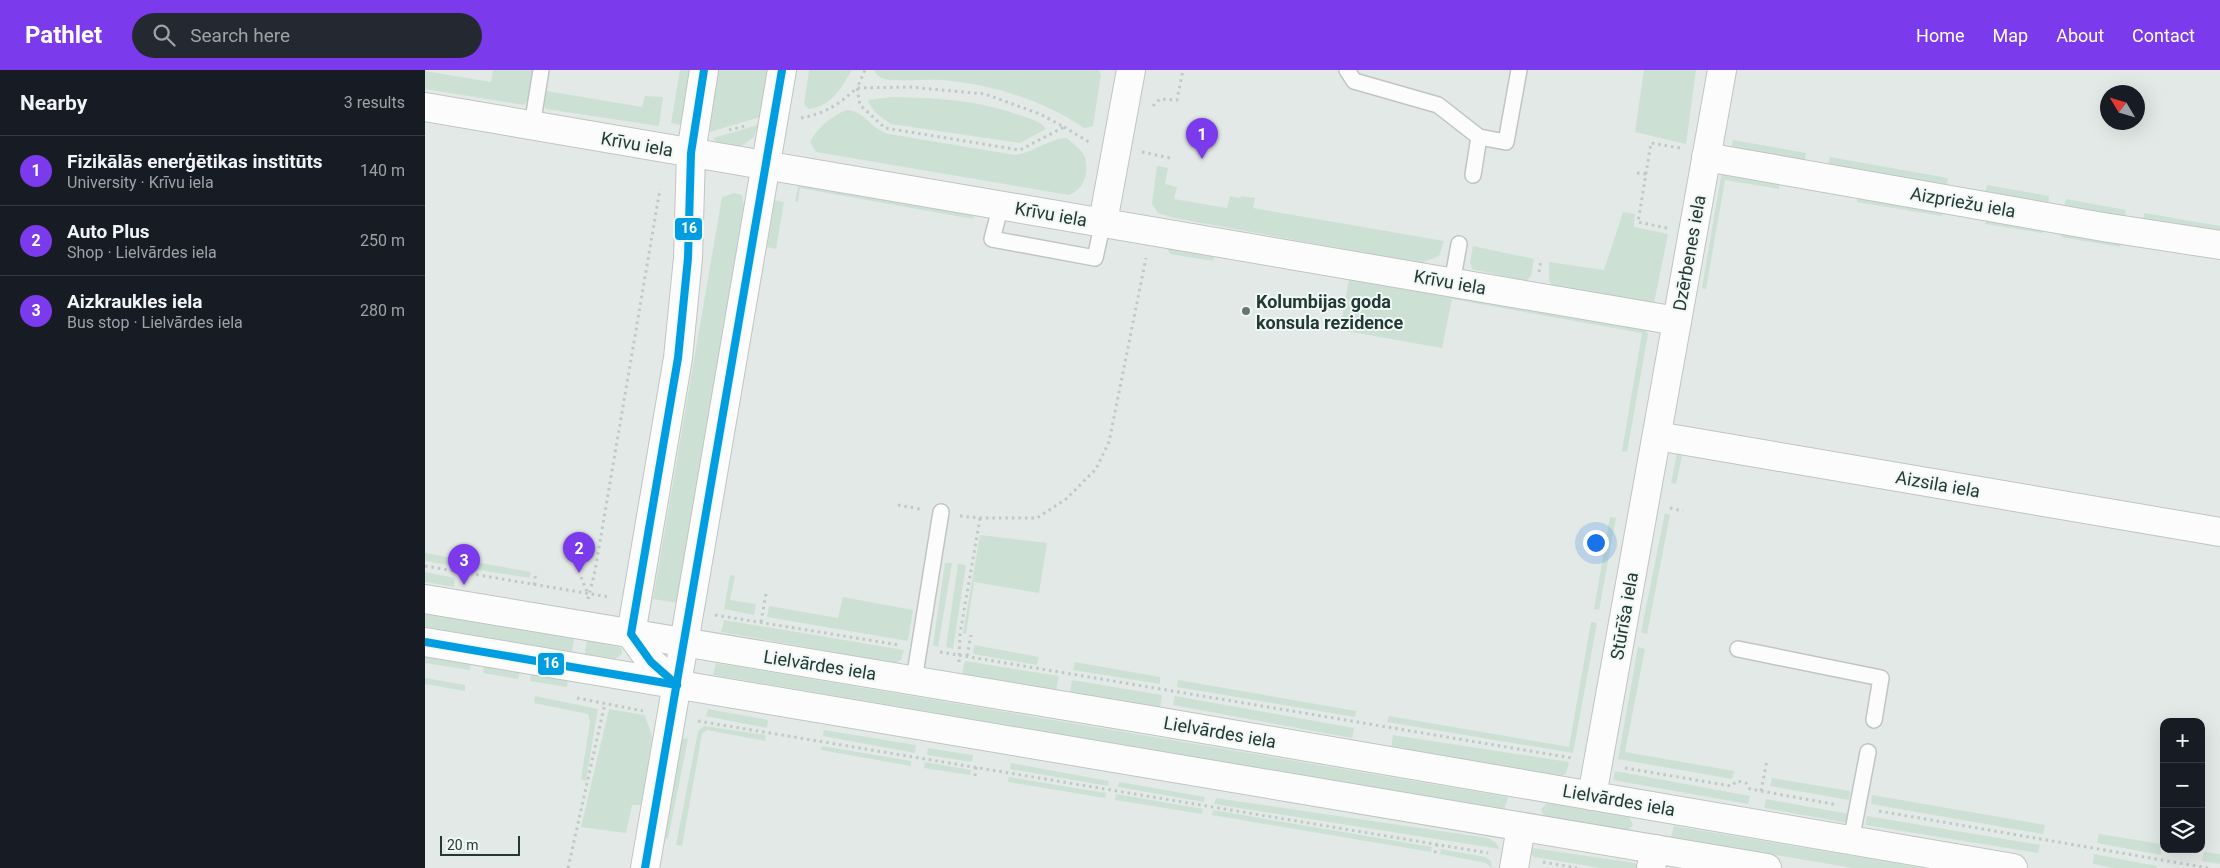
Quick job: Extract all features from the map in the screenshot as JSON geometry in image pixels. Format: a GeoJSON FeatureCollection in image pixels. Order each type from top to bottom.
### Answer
{"type":"FeatureCollection","features":[{"type":"Feature","properties":{"kind":"street"},"geometry":{"type":"LineString","coordinates":[[677,685],[651,662],[631,634],[678,358],[688,258],[691,153],[704,70]]}},
{"type":"Feature","properties":{"kind":"street"},"geometry":{"type":"LineString","coordinates":[[645,868],[782,70]]}},
{"type":"Feature","properties":{"kind":"street"},"geometry":{"type":"LineString","coordinates":[[1103,222],[1131,70]]}},
{"type":"Feature","properties":{"kind":"street","name":"Dzērbenes iela"},"geometry":{"type":"LineString","coordinates":[[1657,436],[1722,70]]}},
{"type":"Feature","properties":{"kind":"street","name":"Krīvu iela"},"geometry":{"type":"LineString","coordinates":[[425,107],[1677,321]]}},
{"type":"Feature","properties":{"kind":"street","name":"Aizpriežu iela"},"geometry":{"type":"LineString","coordinates":[[1707,157],[2103,227],[2220,245]]}},
{"type":"Feature","properties":{"kind":"street","name":"Aizsila iela"},"geometry":{"type":"LineString","coordinates":[[1657,436],[2220,532]]}},
{"type":"Feature","properties":{"kind":"street","name":"Stūrīša iela"},"geometry":{"type":"LineString","coordinates":[[1592,796],[1657,436]]}},
{"type":"Feature","properties":{"kind":"street","name":"Lielvārdes iela"},"geometry":{"type":"LineString","coordinates":[[425,599],[914,680],[2013,868]]}},
{"type":"Feature","properties":{"kind":"street"},"geometry":{"type":"LineString","coordinates":[[425,642],[1521,827],[1653,858],[1767,868]]}},
{"type":"Feature","properties":{"kind":"street"},"geometry":{"type":"LineString","coordinates":[[1525,864],[1521,827],[1529,785]]}},
{"type":"Feature","properties":{"kind":"street"},"geometry":{"type":"LineString","coordinates":[[1653,858],[1663,808]]}},
{"type":"Feature","properties":{"kind":"lane"},"geometry":{"type":"LineString","coordinates":[[532,126],[541,70]]}},
{"type":"Feature","properties":{"kind":"lane"},"geometry":{"type":"LineString","coordinates":[[1347,70],[1353,80],[1438,105],[1479,137],[1507,142],[1519,70]]}},
{"type":"Feature","properties":{"kind":"lane"},"geometry":{"type":"LineString","coordinates":[[1473,175],[1479,137]]}},
{"type":"Feature","properties":{"kind":"lane"},"geometry":{"type":"LineString","coordinates":[[1001,205],[992,239],[1095,258],[1103,222]]}},
{"type":"Feature","properties":{"kind":"lane"},"geometry":{"type":"LineString","coordinates":[[1451,282],[1459,244]]}},
{"type":"Feature","properties":{"kind":"lane"},"geometry":{"type":"LineString","coordinates":[[914,680],[941,512]]}},
{"type":"Feature","properties":{"kind":"lane"},"geometry":{"type":"LineString","coordinates":[[1739,648],[1881,678],[1874,720]]}},
{"type":"Feature","properties":{"kind":"lane"},"geometry":{"type":"LineString","coordinates":[[1851,840],[1868,752]]}},
{"type":"Feature","properties":{"kind":"path"},"geometry":{"type":"LineString","coordinates":[[794,119],[820,114],[841,102],[857,88],[865,70]]}},
{"type":"Feature","properties":{"kind":"path"},"geometry":{"type":"LineString","coordinates":[[1149,110],[1161,99],[1177,100],[1183,70]]}},
{"type":"Feature","properties":{"kind":"path"},"geometry":{"type":"LineString","coordinates":[[910,87],[985,94],[1039,114],[1064,127],[1020,150],[885,128],[860,105],[857,88],[910,87]]}},
{"type":"Feature","properties":{"kind":"path"},"geometry":{"type":"LineString","coordinates":[[721,132],[750,125]]}},
{"type":"Feature","properties":{"kind":"path"},"geometry":{"type":"LineString","coordinates":[[1675,230],[1638,222],[1651,143],[1681,148]]}},
{"type":"Feature","properties":{"kind":"path"},"geometry":{"type":"LineString","coordinates":[[1139,161],[1143,144]]}},
{"type":"Feature","properties":{"kind":"path"},"geometry":{"type":"LineString","coordinates":[[1141,152],[1170,158]]}},
{"type":"Feature","properties":{"kind":"path"},"geometry":{"type":"LineString","coordinates":[[1637,173],[1646,174]]}},
{"type":"Feature","properties":{"kind":"path"},"geometry":{"type":"LineString","coordinates":[[589,594],[661,182]]}},
{"type":"Feature","properties":{"kind":"path"},"geometry":{"type":"LineString","coordinates":[[898,505],[980,518],[1037,518],[1066,499],[1096,469],[1109,442],[1151,231]]}},
{"type":"Feature","properties":{"kind":"path"},"geometry":{"type":"LineString","coordinates":[[954,687],[960,655],[960,634],[980,518]]}},
{"type":"Feature","properties":{"kind":"path"},"geometry":{"type":"LineString","coordinates":[[425,566],[611,598]]}},
{"type":"Feature","properties":{"kind":"path"},"geometry":{"type":"LineString","coordinates":[[534,585],[536,572]]}},
{"type":"Feature","properties":{"kind":"path"},"geometry":{"type":"LineString","coordinates":[[581,577],[589,594]]}},
{"type":"Feature","properties":{"kind":"path"},"geometry":{"type":"LineString","coordinates":[[761,622],[766,594]]}},
{"type":"Feature","properties":{"kind":"path"},"geometry":{"type":"LineString","coordinates":[[707,613],[1598,762],[1731,786],[1737,781],[1746,783],[1750,789],[2209,868]]}},
{"type":"Feature","properties":{"kind":"path"},"geometry":{"type":"LineString","coordinates":[[967,656],[971,635]]}},
{"type":"Feature","properties":{"kind":"path"},"geometry":{"type":"LineString","coordinates":[[568,868],[605,704]]}},
{"type":"Feature","properties":{"kind":"path"},"geometry":{"type":"LineString","coordinates":[[695,720],[1491,853]]}},
{"type":"Feature","properties":{"kind":"path"},"geometry":{"type":"LineString","coordinates":[[1754,824],[1767,760]]}},
{"type":"Feature","properties":{"kind":"path"},"geometry":{"type":"LineString","coordinates":[[1435,853],[1437,844]]}},
{"type":"Feature","properties":{"kind":"path"},"geometry":{"type":"LineString","coordinates":[[1525,864],[1577,868]]}},
{"type":"Feature","properties":{"kind":"green space"},"geometry":{"type":"Polygon","coordinates":[[[493,70],[534,70],[530,98],[524,105],[425,89],[425,71],[491,82],[493,70]]]}},
{"type":"Feature","properties":{"kind":"green space"},"geometry":{"type":"Polygon","coordinates":[[[680,70],[690,70],[681,125],[671,123],[680,70]]]}},
{"type":"Feature","properties":{"kind":"green space"},"geometry":{"type":"Polygon","coordinates":[[[717,70],[768,70],[760,117],[710,132],[708,127],[717,70]]]}},
{"type":"Feature","properties":{"kind":"green space"},"geometry":{"type":"Polygon","coordinates":[[[809,70],[852,70],[840,89],[830,100],[809,109],[804,104],[809,70]]]}},
{"type":"Feature","properties":{"kind":"green space"},"geometry":{"type":"Polygon","coordinates":[[[874,70],[1099,70],[1101,75],[1093,126],[1084,128],[1069,118],[1017,95],[961,82],[885,79],[878,76],[874,70]]]}},
{"type":"Feature","properties":{"kind":"green space"},"geometry":{"type":"Polygon","coordinates":[[[1644,70],[1696,70],[1686,144],[1635,132],[1644,70]]]}},
{"type":"Feature","properties":{"kind":"green space"},"geometry":{"type":"Polygon","coordinates":[[[547,91],[642,107],[645,96],[663,97],[659,126],[546,109],[544,105],[547,91]]]}},
{"type":"Feature","properties":{"kind":"green space"},"geometry":{"type":"Polygon","coordinates":[[[892,97],[941,99],[988,106],[1034,120],[1046,129],[1020,143],[891,124],[874,111],[868,100],[892,97]]]}},
{"type":"Feature","properties":{"kind":"green space"},"geometry":{"type":"Polygon","coordinates":[[[846,110],[859,114],[877,128],[889,134],[1015,155],[1067,138],[1084,155],[1086,161],[1085,179],[1079,188],[1069,195],[816,152],[810,142],[813,136],[825,123],[846,110]]]}},
{"type":"Feature","properties":{"kind":"green space"},"geometry":{"type":"Polygon","coordinates":[[[758,125],[754,137],[740,147],[718,144],[713,138],[758,125]]]}},
{"type":"Feature","properties":{"kind":"green space"},"geometry":{"type":"Polygon","coordinates":[[[1733,140],[1806,153],[1804,163],[1731,149],[1733,140]]]}},
{"type":"Feature","properties":{"kind":"green space"},"geometry":{"type":"Polygon","coordinates":[[[1830,157],[1948,178],[1947,188],[1828,167],[1830,157]]]}},
{"type":"Feature","properties":{"kind":"green space"},"geometry":{"type":"Polygon","coordinates":[[[1157,166],[1168,168],[1165,184],[1177,187],[1174,199],[1227,208],[1230,196],[1255,198],[1253,208],[1444,241],[1439,256],[1421,263],[1174,218],[1158,213],[1152,204],[1157,166]]]}},
{"type":"Feature","properties":{"kind":"green space"},"geometry":{"type":"Polygon","coordinates":[[[1725,172],[1780,180],[1779,189],[1725,180],[1706,289],[1702,288],[1721,176],[1725,172]]]}},
{"type":"Feature","properties":{"kind":"green space"},"geometry":{"type":"Polygon","coordinates":[[[799,183],[974,215],[973,219],[800,188],[798,202],[795,201],[799,183]]]}},
{"type":"Feature","properties":{"kind":"green space"},"geometry":{"type":"Polygon","coordinates":[[[1987,185],[2049,196],[2048,205],[1985,194],[1987,185]]]}},
{"type":"Feature","properties":{"kind":"green space"},"geometry":{"type":"Polygon","coordinates":[[[1858,190],[1943,207],[1942,216],[1857,202],[1858,190]]]}},
{"type":"Feature","properties":{"kind":"green space"},"geometry":{"type":"Polygon","coordinates":[[[734,193],[742,195],[744,207],[678,603],[653,599],[722,197],[734,193]]]}},
{"type":"Feature","properties":{"kind":"green space"},"geometry":{"type":"Polygon","coordinates":[[[2066,199],[2126,210],[2125,217],[2064,207],[2066,199]]]}},
{"type":"Feature","properties":{"kind":"green space"},"geometry":{"type":"Polygon","coordinates":[[[775,200],[784,202],[776,249],[767,247],[775,200]]]}},
{"type":"Feature","properties":{"kind":"green space"},"geometry":{"type":"Polygon","coordinates":[[[1623,212],[1635,214],[1634,227],[1668,234],[1654,303],[1552,285],[1549,281],[1549,262],[1604,270],[1623,212]]]}},
{"type":"Feature","properties":{"kind":"green space"},"geometry":{"type":"Polygon","coordinates":[[[1987,213],[2045,223],[2042,233],[1985,224],[1987,213]]]}},
{"type":"Feature","properties":{"kind":"green space"},"geometry":{"type":"Polygon","coordinates":[[[2144,213],[2220,226],[2220,235],[2143,221],[2144,213]]]}},
{"type":"Feature","properties":{"kind":"green space"},"geometry":{"type":"Polygon","coordinates":[[[2062,227],[2121,237],[2120,247],[2061,237],[2062,227]]]}},
{"type":"Feature","properties":{"kind":"green space"},"geometry":{"type":"Polygon","coordinates":[[[1165,243],[1215,251],[1213,261],[1170,254],[1165,243]]]}},
{"type":"Feature","properties":{"kind":"green space"},"geometry":{"type":"Polygon","coordinates":[[[1473,246],[1534,259],[1531,276],[1526,281],[1472,269],[1470,262],[1473,246]]]}},
{"type":"Feature","properties":{"kind":"green space"},"geometry":{"type":"Polygon","coordinates":[[[1349,279],[1645,329],[1648,334],[1627,452],[1622,451],[1642,333],[1452,299],[1442,348],[1340,330],[1349,279]]]}},
{"type":"Feature","properties":{"kind":"green space"},"geometry":{"type":"Polygon","coordinates":[[[1683,452],[1676,484],[1671,483],[1677,453],[1683,452]]]}},
{"type":"Feature","properties":{"kind":"green space"},"geometry":{"type":"Polygon","coordinates":[[[1665,513],[1670,515],[1647,634],[1641,632],[1665,513]]]}},
{"type":"Feature","properties":{"kind":"green space"},"geometry":{"type":"Polygon","coordinates":[[[1610,517],[1616,518],[1599,610],[1594,609],[1610,517]]]}},
{"type":"Feature","properties":{"kind":"green space"},"geometry":{"type":"Polygon","coordinates":[[[980,535],[1047,543],[1039,593],[974,582],[966,634],[963,633],[980,535]]]}},
{"type":"Feature","properties":{"kind":"green space"},"geometry":{"type":"Polygon","coordinates":[[[425,553],[531,572],[529,578],[425,561],[425,553]]]}},
{"type":"Feature","properties":{"kind":"green space"},"geometry":{"type":"Polygon","coordinates":[[[945,563],[952,563],[938,647],[933,645],[945,563]]]}},
{"type":"Feature","properties":{"kind":"green space"},"geometry":{"type":"Polygon","coordinates":[[[958,564],[966,565],[953,649],[946,647],[958,564]]]}},
{"type":"Feature","properties":{"kind":"green space"},"geometry":{"type":"Polygon","coordinates":[[[425,572],[455,578],[454,587],[425,582],[425,572]]]}},
{"type":"Feature","properties":{"kind":"green space"},"geometry":{"type":"Polygon","coordinates":[[[730,575],[735,576],[730,600],[756,604],[754,615],[724,609],[730,575]]]}},
{"type":"Feature","properties":{"kind":"green space"},"geometry":{"type":"Polygon","coordinates":[[[843,597],[913,610],[908,641],[767,617],[769,606],[838,618],[843,597]]]}},
{"type":"Feature","properties":{"kind":"green space"},"geometry":{"type":"Polygon","coordinates":[[[425,613],[574,638],[572,652],[425,627],[425,613]]]}},
{"type":"Feature","properties":{"kind":"green space"},"geometry":{"type":"Polygon","coordinates":[[[724,620],[904,650],[901,660],[896,663],[721,632],[724,620]]]}},
{"type":"Feature","properties":{"kind":"green space"},"geometry":{"type":"Polygon","coordinates":[[[1591,622],[1597,623],[1573,753],[1387,722],[1389,716],[1569,747],[1591,622]]]}},
{"type":"Feature","properties":{"kind":"green space"},"geometry":{"type":"Polygon","coordinates":[[[587,640],[617,646],[622,649],[622,654],[615,659],[585,654],[587,640]]]}},
{"type":"Feature","properties":{"kind":"green space"},"geometry":{"type":"Polygon","coordinates":[[[974,645],[1039,657],[1037,665],[973,654],[974,645]]]}},
{"type":"Feature","properties":{"kind":"green space"},"geometry":{"type":"Polygon","coordinates":[[[1638,647],[1645,649],[1625,752],[1734,771],[1732,779],[1618,759],[1638,647]]]}},
{"type":"Feature","properties":{"kind":"green space"},"geometry":{"type":"Polygon","coordinates":[[[425,655],[471,662],[470,670],[425,663],[425,655]]]}},
{"type":"Feature","properties":{"kind":"green space"},"geometry":{"type":"Polygon","coordinates":[[[965,661],[1059,676],[1056,691],[962,674],[965,661]]]}},
{"type":"Feature","properties":{"kind":"green space"},"geometry":{"type":"Polygon","coordinates":[[[1075,662],[1160,677],[1160,684],[1073,670],[1075,662]]]}},
{"type":"Feature","properties":{"kind":"green space"},"geometry":{"type":"Polygon","coordinates":[[[716,663],[1508,797],[1504,810],[713,675],[716,663]]]}},
{"type":"Feature","properties":{"kind":"green space"},"geometry":{"type":"Polygon","coordinates":[[[484,666],[520,672],[518,679],[483,673],[484,666]]]}},
{"type":"Feature","properties":{"kind":"green space"},"geometry":{"type":"Polygon","coordinates":[[[531,673],[568,679],[567,687],[530,681],[531,673]]]}},
{"type":"Feature","properties":{"kind":"green space"},"geometry":{"type":"Polygon","coordinates":[[[425,678],[465,685],[465,691],[425,684],[425,678]]]}},
{"type":"Feature","properties":{"kind":"green space"},"geometry":{"type":"Polygon","coordinates":[[[1072,680],[1162,695],[1160,708],[1070,693],[1072,680]]]}},
{"type":"Feature","properties":{"kind":"green space"},"geometry":{"type":"Polygon","coordinates":[[[1178,680],[1356,711],[1355,717],[1177,687],[1178,680]]]}},
{"type":"Feature","properties":{"kind":"green space"},"geometry":{"type":"Polygon","coordinates":[[[535,696],[598,709],[586,781],[581,779],[590,722],[588,714],[534,703],[535,696]]]}},
{"type":"Feature","properties":{"kind":"green space"},"geometry":{"type":"Polygon","coordinates":[[[1175,696],[1354,728],[1352,738],[1173,705],[1175,696]]]}},
{"type":"Feature","properties":{"kind":"green space"},"geometry":{"type":"Polygon","coordinates":[[[609,709],[645,715],[652,737],[643,805],[632,805],[626,833],[581,827],[609,709]]]}},
{"type":"Feature","properties":{"kind":"green space"},"geometry":{"type":"Polygon","coordinates":[[[708,709],[768,720],[767,728],[706,716],[708,709]]]}},
{"type":"Feature","properties":{"kind":"green space"},"geometry":{"type":"Polygon","coordinates":[[[704,726],[766,735],[765,741],[707,730],[702,734],[682,846],[676,845],[698,731],[704,726]]]}},
{"type":"Feature","properties":{"kind":"green space"},"geometry":{"type":"Polygon","coordinates":[[[824,730],[916,745],[915,753],[823,736],[824,730]]]}},
{"type":"Feature","properties":{"kind":"green space"},"geometry":{"type":"Polygon","coordinates":[[[1393,735],[1569,762],[1566,774],[1558,776],[1391,749],[1393,735]]]}},
{"type":"Feature","properties":{"kind":"green space"},"geometry":{"type":"Polygon","coordinates":[[[682,738],[688,739],[668,839],[663,838],[682,738]]]}},
{"type":"Feature","properties":{"kind":"green space"},"geometry":{"type":"Polygon","coordinates":[[[822,746],[911,761],[911,766],[821,750],[822,746]]]}},
{"type":"Feature","properties":{"kind":"green space"},"geometry":{"type":"Polygon","coordinates":[[[928,748],[973,755],[972,762],[927,755],[928,748]]]}},
{"type":"Feature","properties":{"kind":"green space"},"geometry":{"type":"Polygon","coordinates":[[[925,762],[971,770],[970,775],[924,768],[925,762]]]}},
{"type":"Feature","properties":{"kind":"green space"},"geometry":{"type":"Polygon","coordinates":[[[1011,763],[1109,781],[1108,786],[1010,769],[1011,763]]]}},
{"type":"Feature","properties":{"kind":"green space"},"geometry":{"type":"Polygon","coordinates":[[[1615,771],[1750,796],[1748,804],[1613,780],[1615,771]]]}},
{"type":"Feature","properties":{"kind":"green space"},"geometry":{"type":"Polygon","coordinates":[[[1009,777],[1106,793],[1105,798],[1008,782],[1009,777]]]}},
{"type":"Feature","properties":{"kind":"green space"},"geometry":{"type":"Polygon","coordinates":[[[1772,778],[1850,791],[1849,800],[1770,786],[1772,778]]]}},
{"type":"Feature","properties":{"kind":"green space"},"geometry":{"type":"Polygon","coordinates":[[[1119,782],[1205,797],[1204,802],[1118,787],[1119,782]]]}},
{"type":"Feature","properties":{"kind":"green space"},"geometry":{"type":"Polygon","coordinates":[[[1116,794],[1203,809],[1202,814],[1115,800],[1116,794]]]}},
{"type":"Feature","properties":{"kind":"green space"},"geometry":{"type":"Polygon","coordinates":[[[1872,795],[2045,825],[2043,834],[1871,804],[1872,795]]]}},
{"type":"Feature","properties":{"kind":"green space"},"geometry":{"type":"Polygon","coordinates":[[[1216,798],[1488,838],[1496,843],[1500,849],[1214,804],[1216,798]]]}},
{"type":"Feature","properties":{"kind":"green space"},"geometry":{"type":"Polygon","coordinates":[[[1766,799],[1849,814],[1848,823],[1764,808],[1766,799]]]}},
{"type":"Feature","properties":{"kind":"green space"},"geometry":{"type":"Polygon","coordinates":[[[1547,803],[1629,817],[1633,825],[1627,831],[1544,816],[1541,809],[1547,803]]]}},
{"type":"Feature","properties":{"kind":"green space"},"geometry":{"type":"Polygon","coordinates":[[[1213,810],[1432,847],[1431,852],[1212,815],[1213,810]]]}},
{"type":"Feature","properties":{"kind":"green space"},"geometry":{"type":"Polygon","coordinates":[[[1867,816],[2040,845],[2038,853],[1865,825],[1867,816]]]}},
{"type":"Feature","properties":{"kind":"green space"},"geometry":{"type":"Polygon","coordinates":[[[1674,826],[1924,868],[1852,868],[1671,837],[1674,826]]]}},
{"type":"Feature","properties":{"kind":"green space"},"geometry":{"type":"Polygon","coordinates":[[[2099,834],[2160,844],[2161,855],[2097,843],[2099,834]]]}},
{"type":"Feature","properties":{"kind":"green space"},"geometry":{"type":"Polygon","coordinates":[[[1532,848],[1635,863],[1639,868],[1600,868],[1534,857],[1529,851],[1532,848]]]}},
{"type":"Feature","properties":{"kind":"green space"},"geometry":{"type":"Polygon","coordinates":[[[1441,849],[1485,857],[1491,861],[1492,868],[1486,863],[1440,854],[1441,849]]]}},
{"type":"Feature","properties":{"kind":"green space"},"geometry":{"type":"Polygon","coordinates":[[[2205,852],[2220,854],[2220,864],[2202,861],[2205,852]]]}},
{"type":"Feature","properties":{"kind":"green space"},"geometry":{"type":"Polygon","coordinates":[[[2094,854],[2157,866],[2157,868],[2114,868],[2093,864],[2094,854]]]}},
{"type":"Feature","properties":{"kind":"transit line","name":"16"},"geometry":{"type":"LineString","coordinates":[[677,685],[651,662],[631,634],[678,358],[688,258],[691,153],[704,70]]}},
{"type":"Feature","properties":{"kind":"transit line","name":"16"},"geometry":{"type":"LineString","coordinates":[[645,868],[782,70]]}},
{"type":"Feature","properties":{"kind":"transit line","name":"16"},"geometry":{"type":"LineString","coordinates":[[425,642],[677,685]]}},
{"type":"Feature","properties":{"kind":"place","name":"Fizikālās enerģētikas institūts"},"geometry":{"type":"Point","coordinates":[1202,159]}},
{"type":"Feature","properties":{"kind":"place","name":"Kolumbijas goda konsula rezidence"},"geometry":{"type":"Point","coordinates":[1246,311]}},
{"type":"Feature","properties":{"kind":"place","name":"Auto Plus"},"geometry":{"type":"Point","coordinates":[579,573]}},
{"type":"Feature","properties":{"kind":"place","name":"Aizkraukles iela"},"geometry":{"type":"Point","coordinates":[464,585]}}]}
